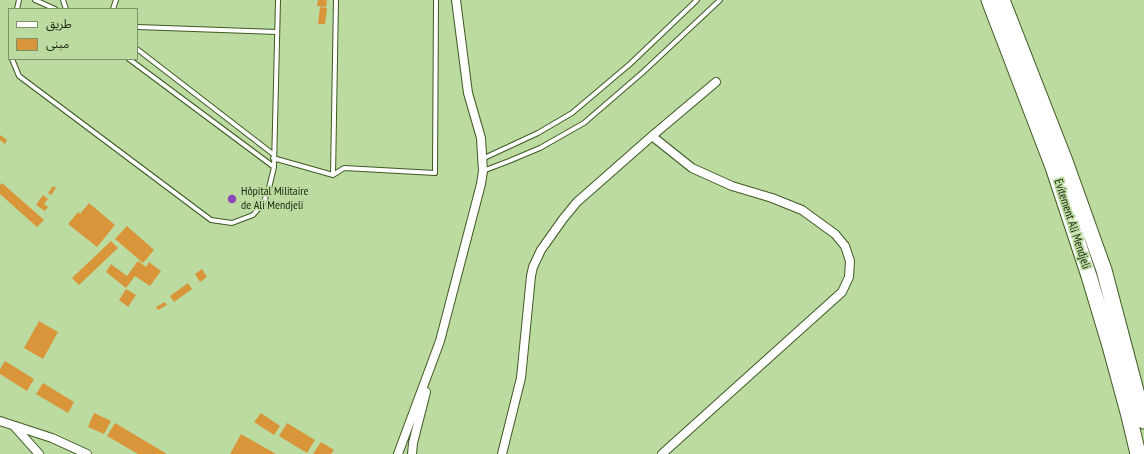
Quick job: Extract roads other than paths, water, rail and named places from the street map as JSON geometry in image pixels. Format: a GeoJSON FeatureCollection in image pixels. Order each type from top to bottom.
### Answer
{"type":"FeatureCollection","features":[{"type":"Feature","properties":{"kind":"highway","name":"Evitement Ali Mendjeli"},"geometry":{"type":"LineString","coordinates":[[989,0],[1063,196],[1110,346],[1138,454]]}},
{"type":"Feature","properties":{"kind":"highway","name":"Evitement Ali Mendjeli"},"geometry":{"type":"LineString","coordinates":[[1002,0],[1065,161],[1105,275],[1144,421]]}},
{"type":"Feature","properties":{"kind":"street"},"geometry":{"type":"LineString","coordinates":[[398,454],[430,371],[449,308],[483,171],[481,138],[468,93],[456,0]]}},
{"type":"Feature","properties":{"kind":"street"},"geometry":{"type":"LineString","coordinates":[[502,454],[521,378],[531,276],[537,258],[563,219],[577,202],[716,82]]}},
{"type":"Feature","properties":{"kind":"street"},"geometry":{"type":"LineString","coordinates":[[652,136],[692,168],[732,186],[772,198],[802,210],[835,234],[845,246],[850,261],[849,277],[842,292],[662,454]]}},
{"type":"Feature","properties":{"kind":"street"},"geometry":{"type":"LineString","coordinates":[[412,454],[430,371]]}},
{"type":"Feature","properties":{"kind":"street"},"geometry":{"type":"LineString","coordinates":[[0,421],[52,438],[87,454]]}},
{"type":"Feature","properties":{"kind":"street"},"geometry":{"type":"LineString","coordinates":[[13,425],[39,454]]}},
{"type":"Feature","properties":{"kind":"lane"},"geometry":{"type":"LineString","coordinates":[[35,0],[52,8]]}},
{"type":"Feature","properties":{"kind":"lane"},"geometry":{"type":"LineString","coordinates":[[12,60],[19,76],[210,220],[232,223],[253,215],[263,204],[274,167],[273,156],[278,0]]}},
{"type":"Feature","properties":{"kind":"lane"},"geometry":{"type":"LineString","coordinates":[[333,175],[336,0]]}},
{"type":"Feature","properties":{"kind":"lane"},"geometry":{"type":"LineString","coordinates":[[333,175],[344,168],[435,173],[436,0]]}},
{"type":"Feature","properties":{"kind":"lane"},"geometry":{"type":"LineString","coordinates":[[482,159],[538,134],[572,113],[630,64],[697,0]]}},
{"type":"Feature","properties":{"kind":"lane"},"geometry":{"type":"LineString","coordinates":[[483,171],[540,148],[584,123],[642,73],[720,0]]}},
{"type":"Feature","properties":{"kind":"lane"},"geometry":{"type":"LineString","coordinates":[[138,27],[277,32]]}},
{"type":"Feature","properties":{"kind":"lane"},"geometry":{"type":"LineString","coordinates":[[138,50],[273,156],[333,175]]}},
{"type":"Feature","properties":{"kind":"lane"},"geometry":{"type":"LineString","coordinates":[[130,60],[274,167]]}},
{"type":"Feature","properties":{"kind":"place","name":"Hôpital Militaire de Ali Mendjeli"},"geometry":{"type":"Point","coordinates":[232,199]}}]}
